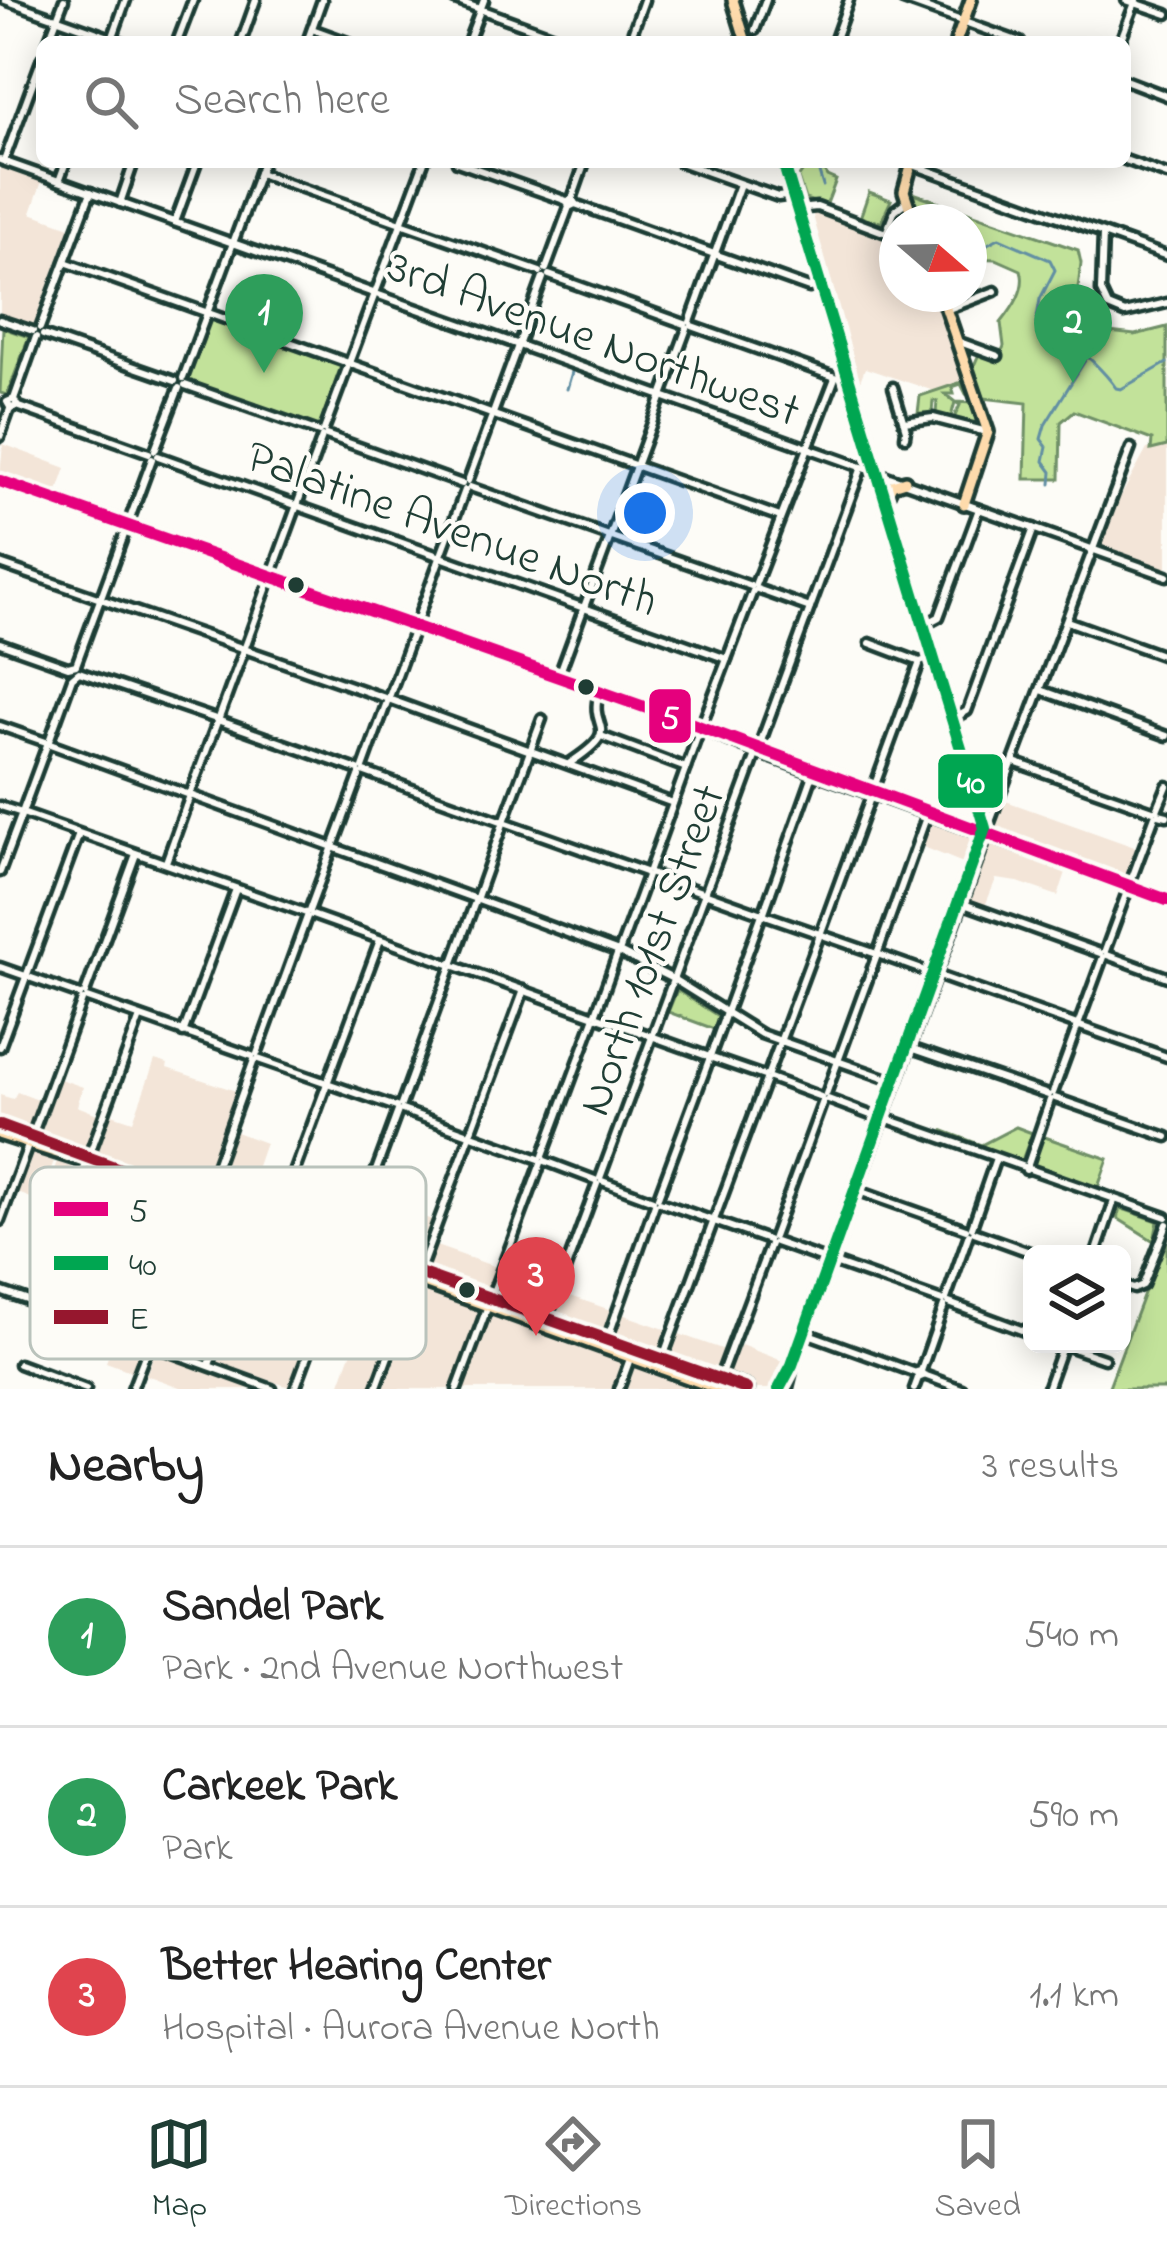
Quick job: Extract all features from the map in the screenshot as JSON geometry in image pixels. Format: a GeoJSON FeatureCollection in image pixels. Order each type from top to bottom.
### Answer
{"type":"FeatureCollection","features":[{"type":"Feature","properties":{"kind":"highway"},"geometry":{"type":"LineString","coordinates":[[2,1129],[107,1167]]}},
{"type":"Feature","properties":{"kind":"highway"},"geometry":{"type":"LineString","coordinates":[[426,1280],[631,1356],[746,1389]]}},
{"type":"Feature","properties":{"kind":"highway"},"geometry":{"type":"LineString","coordinates":[[489,1302],[721,1384]]}},
{"type":"Feature","properties":{"kind":"main road"},"geometry":{"type":"LineString","coordinates":[[733,0],[744,36]]}},
{"type":"Feature","properties":{"kind":"main road"},"geometry":{"type":"LineString","coordinates":[[958,36],[971,0]]}},
{"type":"Feature","properties":{"kind":"main road"},"geometry":{"type":"LineString","coordinates":[[782,1389],[985,833],[886,498],[841,376],[786,168]]}},
{"type":"Feature","properties":{"kind":"main road"},"geometry":{"type":"LineString","coordinates":[[908,168],[904,186],[908,204]]}},
{"type":"Feature","properties":{"kind":"main road"},"geometry":{"type":"LineString","coordinates":[[947,312],[988,432],[964,504]]}},
{"type":"Feature","properties":{"kind":"main road"},"geometry":{"type":"LineString","coordinates":[[0,481],[1167,897]]}},
{"type":"Feature","properties":{"kind":"main road"},"geometry":{"type":"LineString","coordinates":[[886,498],[892,485],[905,482]]}},
{"type":"Feature","properties":{"kind":"main road"},"geometry":{"type":"LineString","coordinates":[[954,822],[969,819],[978,803]]}},
{"type":"Feature","properties":{"kind":"street"},"geometry":{"type":"LineString","coordinates":[[4,0],[101,36]]}},
{"type":"Feature","properties":{"kind":"street"},"geometry":{"type":"LineString","coordinates":[[50,36],[64,0]]}},
{"type":"Feature","properties":{"kind":"street"},"geometry":{"type":"LineString","coordinates":[[112,36],[126,0]]}},
{"type":"Feature","properties":{"kind":"street"},"geometry":{"type":"LineString","coordinates":[[179,36],[193,0]]}},
{"type":"Feature","properties":{"kind":"street"},"geometry":{"type":"LineString","coordinates":[[243,36],[256,0]]}},
{"type":"Feature","properties":{"kind":"street"},"geometry":{"type":"LineString","coordinates":[[309,36],[322,0]]}},
{"type":"Feature","properties":{"kind":"street"},"geometry":{"type":"LineString","coordinates":[[455,0],[482,4],[556,36]]}},
{"type":"Feature","properties":{"kind":"street"},"geometry":{"type":"LineString","coordinates":[[631,36],[644,0]]}},
{"type":"Feature","properties":{"kind":"street"},"geometry":{"type":"LineString","coordinates":[[755,31],[766,0]]}},
{"type":"Feature","properties":{"kind":"street"},"geometry":{"type":"LineString","coordinates":[[836,36],[849,0]]}},
{"type":"Feature","properties":{"kind":"street"},"geometry":{"type":"LineString","coordinates":[[903,0],[1003,36]]}},
{"type":"Feature","properties":{"kind":"street"},"geometry":{"type":"LineString","coordinates":[[1122,36],[1132,1],[1167,14]]}},
{"type":"Feature","properties":{"kind":"street"},"geometry":{"type":"LineString","coordinates":[[470,36],[482,4]]}},
{"type":"Feature","properties":{"kind":"street"},"geometry":{"type":"LineString","coordinates":[[312,28],[333,36]]}},
{"type":"Feature","properties":{"kind":"street"},"geometry":{"type":"LineString","coordinates":[[2,160],[36,73]]}},
{"type":"Feature","properties":{"kind":"street"},"geometry":{"type":"LineString","coordinates":[[1131,82],[1167,96]]}},
{"type":"Feature","properties":{"kind":"street","name":"3rd Avenue Northwest"},"geometry":{"type":"LineString","coordinates":[[2,160],[1167,576]]}},
{"type":"Feature","properties":{"kind":"street"},"geometry":{"type":"LineString","coordinates":[[1131,162],[1167,175]]}},
{"type":"Feature","properties":{"kind":"street"},"geometry":{"type":"LineString","coordinates":[[59,181],[64,168]]}},
{"type":"Feature","properties":{"kind":"street"},"geometry":{"type":"LineString","coordinates":[[120,203],[132,168]]}},
{"type":"Feature","properties":{"kind":"street"},"geometry":{"type":"LineString","coordinates":[[175,222],[195,168]]}},
{"type":"Feature","properties":{"kind":"street"},"geometry":{"type":"LineString","coordinates":[[0,872],[261,168]]}},
{"type":"Feature","properties":{"kind":"street"},"geometry":{"type":"LineString","coordinates":[[165,864],[422,168]]}},
{"type":"Feature","properties":{"kind":"street"},"geometry":{"type":"LineString","coordinates":[[474,168],[809,288],[820,285]]}},
{"type":"Feature","properties":{"kind":"street"},"geometry":{"type":"LineString","coordinates":[[216,1167],[583,168]]}},
{"type":"Feature","properties":{"kind":"street"},"geometry":{"type":"LineString","coordinates":[[696,168],[781,197],[793,195]]}},
{"type":"Feature","properties":{"kind":"street"},"geometry":{"type":"LineString","coordinates":[[923,168],[1167,256]]}},
{"type":"Feature","properties":{"kind":"street"},"geometry":{"type":"LineString","coordinates":[[259,173],[841,376],[780,517],[457,1389]]}},
{"type":"Feature","properties":{"kind":"street"},"geometry":{"type":"LineString","coordinates":[[558,679],[740,184]]}},
{"type":"Feature","properties":{"kind":"street"},"geometry":{"type":"LineString","coordinates":[[0,437],[91,192]]}},
{"type":"Feature","properties":{"kind":"street"},"geometry":{"type":"LineString","coordinates":[[797,209],[817,207],[886,233],[895,210],[907,201]]}},
{"type":"Feature","properties":{"kind":"street"},"geometry":{"type":"LineString","coordinates":[[1103,234],[1101,291],[1106,304],[1125,313],[1167,303]]}},
{"type":"Feature","properties":{"kind":"street"},"geometry":{"type":"LineString","coordinates":[[65,262],[780,517]]}},
{"type":"Feature","properties":{"kind":"street"},"geometry":{"type":"LineString","coordinates":[[987,294],[995,291]]}},
{"type":"Feature","properties":{"kind":"street"},"geometry":{"type":"LineString","coordinates":[[0,320],[810,608]]}},
{"type":"Feature","properties":{"kind":"street"},"geometry":{"type":"LineString","coordinates":[[957,340],[998,356]]}},
{"type":"Feature","properties":{"kind":"street"},"geometry":{"type":"LineString","coordinates":[[893,387],[905,437]]}},
{"type":"Feature","properties":{"kind":"street","name":"Palatine Avenue North"},"geometry":{"type":"LineString","coordinates":[[10,403],[727,658]]}},
{"type":"Feature","properties":{"kind":"street"},"geometry":{"type":"LineString","coordinates":[[904,422],[933,418],[988,432]]}},
{"type":"Feature","properties":{"kind":"street"},"geometry":{"type":"LineString","coordinates":[[985,833],[1132,448]]}},
{"type":"Feature","properties":{"kind":"street","name":"North 101st Street"},"geometry":{"type":"LineString","coordinates":[[547,1319],[862,466]]}},
{"type":"Feature","properties":{"kind":"street"},"geometry":{"type":"LineString","coordinates":[[924,625],[939,617],[980,509]]}},
{"type":"Feature","properties":{"kind":"street"},"geometry":{"type":"LineString","coordinates":[[953,719],[967,711],[1034,528]]}},
{"type":"Feature","properties":{"kind":"street"},"geometry":{"type":"LineString","coordinates":[[0,564],[673,803]]}},
{"type":"Feature","properties":{"kind":"street"},"geometry":{"type":"LineString","coordinates":[[1067,621],[1167,657]]}},
{"type":"Feature","properties":{"kind":"street"},"geometry":{"type":"LineString","coordinates":[[0,643],[1167,1058]]}},
{"type":"Feature","properties":{"kind":"street"},"geometry":{"type":"LineString","coordinates":[[870,643],[920,662],[934,658]]}},
{"type":"Feature","properties":{"kind":"street"},"geometry":{"type":"LineString","coordinates":[[662,1360],[920,662]]}},
{"type":"Feature","properties":{"kind":"street"},"geometry":{"type":"LineString","coordinates":[[1041,691],[1167,736]]}},
{"type":"Feature","properties":{"kind":"street"},"geometry":{"type":"LineString","coordinates":[[568,765],[592,749],[601,736],[599,693]]}},
{"type":"Feature","properties":{"kind":"street"},"geometry":{"type":"LineString","coordinates":[[377,1167],[542,719]]}},
{"type":"Feature","properties":{"kind":"street"},"geometry":{"type":"LineString","coordinates":[[0,726],[619,952],[673,979],[725,1015],[895,1082]]}},
{"type":"Feature","properties":{"kind":"street"},"geometry":{"type":"LineString","coordinates":[[601,736],[686,768]]}},
{"type":"Feature","properties":{"kind":"street"},"geometry":{"type":"LineString","coordinates":[[1014,762],[1158,813]]}},
{"type":"Feature","properties":{"kind":"street"},"geometry":{"type":"LineString","coordinates":[[607,1340],[814,772]]}},
{"type":"Feature","properties":{"kind":"street"},"geometry":{"type":"LineString","coordinates":[[1026,1170],[1167,786]]}},
{"type":"Feature","properties":{"kind":"street"},"geometry":{"type":"LineString","coordinates":[[978,803],[990,810],[1000,797]]}},
{"type":"Feature","properties":{"kind":"street"},"geometry":{"type":"LineString","coordinates":[[0,806],[1167,1220],[1138,1289],[1131,1287]]}},
{"type":"Feature","properties":{"kind":"street"},"geometry":{"type":"LineString","coordinates":[[721,1384],[928,812]]}},
{"type":"Feature","properties":{"kind":"street"},"geometry":{"type":"LineString","coordinates":[[0,1047],[79,834]]}},
{"type":"Feature","properties":{"kind":"street"},"geometry":{"type":"LineString","coordinates":[[0,1221],[136,854]]}},
{"type":"Feature","properties":{"kind":"street"},"geometry":{"type":"LineString","coordinates":[[183,1033],[236,889]]}},
{"type":"Feature","properties":{"kind":"street"},"geometry":{"type":"LineString","coordinates":[[961,903],[1167,977]]}},
{"type":"Feature","properties":{"kind":"street"},"geometry":{"type":"LineString","coordinates":[[292,1167],[380,940]]}},
{"type":"Feature","properties":{"kind":"street"},"geometry":{"type":"LineString","coordinates":[[0,968],[1023,1331]]}},
{"type":"Feature","properties":{"kind":"street"},"geometry":{"type":"LineString","coordinates":[[426,1253],[524,990]]}},
{"type":"Feature","properties":{"kind":"street"},"geometry":{"type":"LineString","coordinates":[[85,1167],[140,1017]]}},
{"type":"Feature","properties":{"kind":"street"},"geometry":{"type":"LineString","coordinates":[[908,1047],[1167,1137]]}},
{"type":"Feature","properties":{"kind":"street"},"geometry":{"type":"LineString","coordinates":[[914,1389],[996,1158]]}},
{"type":"Feature","properties":{"kind":"street"},"geometry":{"type":"LineString","coordinates":[[856,1190],[1023,1250]]}},
{"type":"Feature","properties":{"kind":"street"},"geometry":{"type":"LineString","coordinates":[[1099,1245],[1114,1200]]}},
{"type":"Feature","properties":{"kind":"street"},"geometry":{"type":"LineString","coordinates":[[0,1291],[30,1300]]}},
{"type":"Feature","properties":{"kind":"street"},"geometry":{"type":"LineString","coordinates":[[803,1332],[962,1389]]}},
{"type":"Feature","properties":{"kind":"street"},"geometry":{"type":"LineString","coordinates":[[1047,1389],[1059,1353]]}},
{"type":"Feature","properties":{"kind":"street"},"geometry":{"type":"LineString","coordinates":[[1087,1353],[1104,1359]]}},
{"type":"Feature","properties":{"kind":"street"},"geometry":{"type":"LineString","coordinates":[[619,1389],[631,1356]]}},
{"type":"Feature","properties":{"kind":"street"},"geometry":{"type":"LineString","coordinates":[[132,1389],[144,1359]]}},
{"type":"Feature","properties":{"kind":"street"},"geometry":{"type":"LineString","coordinates":[[188,1359],[272,1389]]}},
{"type":"Feature","properties":{"kind":"street"},"geometry":{"type":"LineString","coordinates":[[208,1366],[211,1359]]}},
{"type":"Feature","properties":{"kind":"street"},"geometry":{"type":"LineString","coordinates":[[295,1389],[306,1359]]}},
{"type":"Feature","properties":{"kind":"street"},"geometry":{"type":"LineString","coordinates":[[376,1389],[387,1359]]}},
{"type":"Feature","properties":{"kind":"street"},"geometry":{"type":"LineString","coordinates":[[19,1364],[86,1389]]}},
{"type":"Feature","properties":{"kind":"shaded area"},"geometry":{"type":"Polygon","coordinates":[[[0,166],[42,181],[31,213],[70,227],[33,326],[0,313],[0,166]]]}},
{"type":"Feature","properties":{"kind":"shaded area"},"geometry":{"type":"Polygon","coordinates":[[[812,212],[879,233],[879,312],[938,312],[963,382],[934,391],[865,368],[860,381],[812,212]]]}},
{"type":"Feature","properties":{"kind":"shaded area"},"geometry":{"type":"Polygon","coordinates":[[[3,444],[66,468],[57,494],[0,474],[3,444]]]}},
{"type":"Feature","properties":{"kind":"shaded area"},"geometry":{"type":"Polygon","coordinates":[[[1167,446],[1167,569],[1100,546],[1147,449],[1167,446]]]}},
{"type":"Feature","properties":{"kind":"shaded area"},"geometry":{"type":"Polygon","coordinates":[[[1003,800],[1140,849],[1130,876],[1072,855],[1058,896],[996,879],[985,906],[969,899],[978,869],[921,846],[931,821],[988,841],[1003,800]]]}},
{"type":"Feature","properties":{"kind":"shaded area"},"geometry":{"type":"Polygon","coordinates":[[[155,1060],[236,1091],[209,1167],[136,1167],[97,1154],[112,1114],[133,1121],[155,1060]]]}},
{"type":"Feature","properties":{"kind":"shaded area"},"geometry":{"type":"Polygon","coordinates":[[[60,1079],[83,1087],[77,1106],[97,1114],[86,1150],[41,1134],[60,1079]]]}},
{"type":"Feature","properties":{"kind":"shaded area"},"geometry":{"type":"Polygon","coordinates":[[[17,1092],[38,1100],[28,1128],[0,1119],[0,1095],[13,1099],[17,1092]]]}},
{"type":"Feature","properties":{"kind":"shaded area"},"geometry":{"type":"Polygon","coordinates":[[[236,1132],[265,1143],[257,1167],[222,1167],[236,1132]]]}},
{"type":"Feature","properties":{"kind":"shaded area"},"geometry":{"type":"Polygon","coordinates":[[[32,1153],[54,1161],[52,1167],[30,1167],[30,1198],[18,1193],[32,1153]]]}},
{"type":"Feature","properties":{"kind":"shaded area"},"geometry":{"type":"Polygon","coordinates":[[[436,1246],[496,1267],[488,1291],[428,1269],[436,1246]]]}},
{"type":"Feature","properties":{"kind":"shaded area"},"geometry":{"type":"Polygon","coordinates":[[[505,1273],[736,1354],[741,1345],[785,1362],[775,1389],[622,1389],[637,1346],[496,1296],[505,1273]]]}},
{"type":"Feature","properties":{"kind":"shaded area"},"geometry":{"type":"Polygon","coordinates":[[[426,1291],[480,1310],[451,1389],[384,1389],[395,1359],[426,1359],[426,1291]]]}},
{"type":"Feature","properties":{"kind":"shaded area"},"geometry":{"type":"Polygon","coordinates":[[[491,1312],[627,1360],[616,1389],[462,1389],[491,1312]]]}},
{"type":"Feature","properties":{"kind":"shaded area"},"geometry":{"type":"Polygon","coordinates":[[[107,1359],[138,1359],[133,1372],[107,1359]]]}},
{"type":"Feature","properties":{"kind":"shaded area"},"geometry":{"type":"Polygon","coordinates":[[[152,1359],[168,1359],[255,1389],[185,1389],[146,1375],[152,1359]]]}},
{"type":"Feature","properties":{"kind":"shaded area"},"geometry":{"type":"Polygon","coordinates":[[[216,1359],[299,1359],[289,1387],[216,1359]]]}},
{"type":"Feature","properties":{"kind":"shaded area"},"geometry":{"type":"Polygon","coordinates":[[[349,1359],[381,1359],[370,1389],[338,1389],[349,1359]]]}},
{"type":"Feature","properties":{"kind":"green space"},"geometry":{"type":"Polygon","coordinates":[[[805,168],[822,168],[836,180],[826,206],[805,199],[798,178],[805,168]]]}},
{"type":"Feature","properties":{"kind":"green space"},"geometry":{"type":"Polygon","coordinates":[[[869,192],[891,200],[879,204],[879,222],[860,218],[869,192]]]}},
{"type":"Feature","properties":{"kind":"green space"},"geometry":{"type":"Polygon","coordinates":[[[913,193],[945,204],[916,204],[913,193]]]}},
{"type":"Feature","properties":{"kind":"green space"},"geometry":{"type":"Polygon","coordinates":[[[987,219],[1078,250],[1077,297],[1066,305],[1069,314],[1109,332],[1135,335],[1167,327],[1167,446],[1151,450],[1152,440],[1074,411],[1061,422],[1060,479],[1025,479],[1027,403],[984,398],[973,368],[979,354],[998,360],[1004,346],[1001,323],[1020,291],[1021,270],[987,259],[987,219]]]}},
{"type":"Feature","properties":{"kind":"green space"},"geometry":{"type":"Polygon","coordinates":[[[210,319],[341,366],[319,428],[187,381],[210,319]]]}},
{"type":"Feature","properties":{"kind":"green space"},"geometry":{"type":"Polygon","coordinates":[[[3,328],[29,337],[7,395],[0,393],[3,328]]]}},
{"type":"Feature","properties":{"kind":"green space"},"geometry":{"type":"Polygon","coordinates":[[[965,381],[969,393],[961,384],[952,387],[954,394],[945,394],[955,402],[951,417],[936,414],[937,401],[933,401],[932,413],[918,413],[920,396],[965,381]]]}},
{"type":"Feature","properties":{"kind":"green space"},"geometry":{"type":"Polygon","coordinates":[[[955,402],[973,403],[977,425],[954,418],[960,405],[955,402]]]}},
{"type":"Feature","properties":{"kind":"green space"},"geometry":{"type":"Polygon","coordinates":[[[677,990],[718,1016],[714,1029],[668,1012],[677,990]]]}},
{"type":"Feature","properties":{"kind":"green space"},"geometry":{"type":"Polygon","coordinates":[[[1016,1127],[1032,1133],[1021,1163],[942,1136],[944,1131],[981,1145],[1016,1127]]]}},
{"type":"Feature","properties":{"kind":"green space"},"geometry":{"type":"Polygon","coordinates":[[[1042,1136],[1108,1159],[1097,1190],[1030,1167],[1042,1136]]]}},
{"type":"Feature","properties":{"kind":"green space"},"geometry":{"type":"Polygon","coordinates":[[[1120,1208],[1158,1221],[1154,1241],[1117,1218],[1120,1208]]]}},
{"type":"Feature","properties":{"kind":"green space"},"geometry":{"type":"Polygon","coordinates":[[[1167,1232],[1167,1389],[1108,1389],[1122,1353],[1131,1353],[1131,1328],[1167,1232]]]}},
{"type":"Feature","properties":{"kind":"waterway"},"geometry":{"type":"LineString","coordinates":[[818,168],[823,186]]}},
{"type":"Feature","properties":{"kind":"waterway"},"geometry":{"type":"LineString","coordinates":[[987,244],[999,238],[1050,260],[1055,270],[1040,299],[1036,324],[1076,347],[1116,388],[1167,363]]}},
{"type":"Feature","properties":{"kind":"waterway"},"geometry":{"type":"LineString","coordinates":[[1051,484],[1052,472],[1044,461],[1047,447],[1041,439],[1086,359]]}},
{"type":"Feature","properties":{"kind":"waterway"},"geometry":{"type":"LineString","coordinates":[[567,389],[572,372]]}},
{"type":"Feature","properties":{"kind":"waterway"},"geometry":{"type":"LineString","coordinates":[[29,820],[50,827]]}},
{"type":"Feature","properties":{"kind":"transit line","name":"40"},"geometry":{"type":"LineString","coordinates":[[779,1389],[792,1365],[985,828],[785,168]]}},
{"type":"Feature","properties":{"kind":"transit line","name":"5"},"geometry":{"type":"LineString","coordinates":[[0,481],[687,722],[1167,900]]}},
{"type":"Feature","properties":{"kind":"transit line","name":"E"},"geometry":{"type":"LineString","coordinates":[[0,1125],[114,1167]]}},
{"type":"Feature","properties":{"kind":"transit line","name":"E"},"geometry":{"type":"LineString","coordinates":[[426,1275],[746,1389]]}},
{"type":"Feature","properties":{"kind":"place","name":"Sandel Park"},"geometry":{"type":"Point","coordinates":[264,373]}},
{"type":"Feature","properties":{"kind":"place","name":"Carkeek Park"},"geometry":{"type":"Point","coordinates":[1073,383]}},
{"type":"Feature","properties":{"kind":"place","name":"Better Hearing Center"},"geometry":{"type":"Point","coordinates":[536,1336]}}]}
